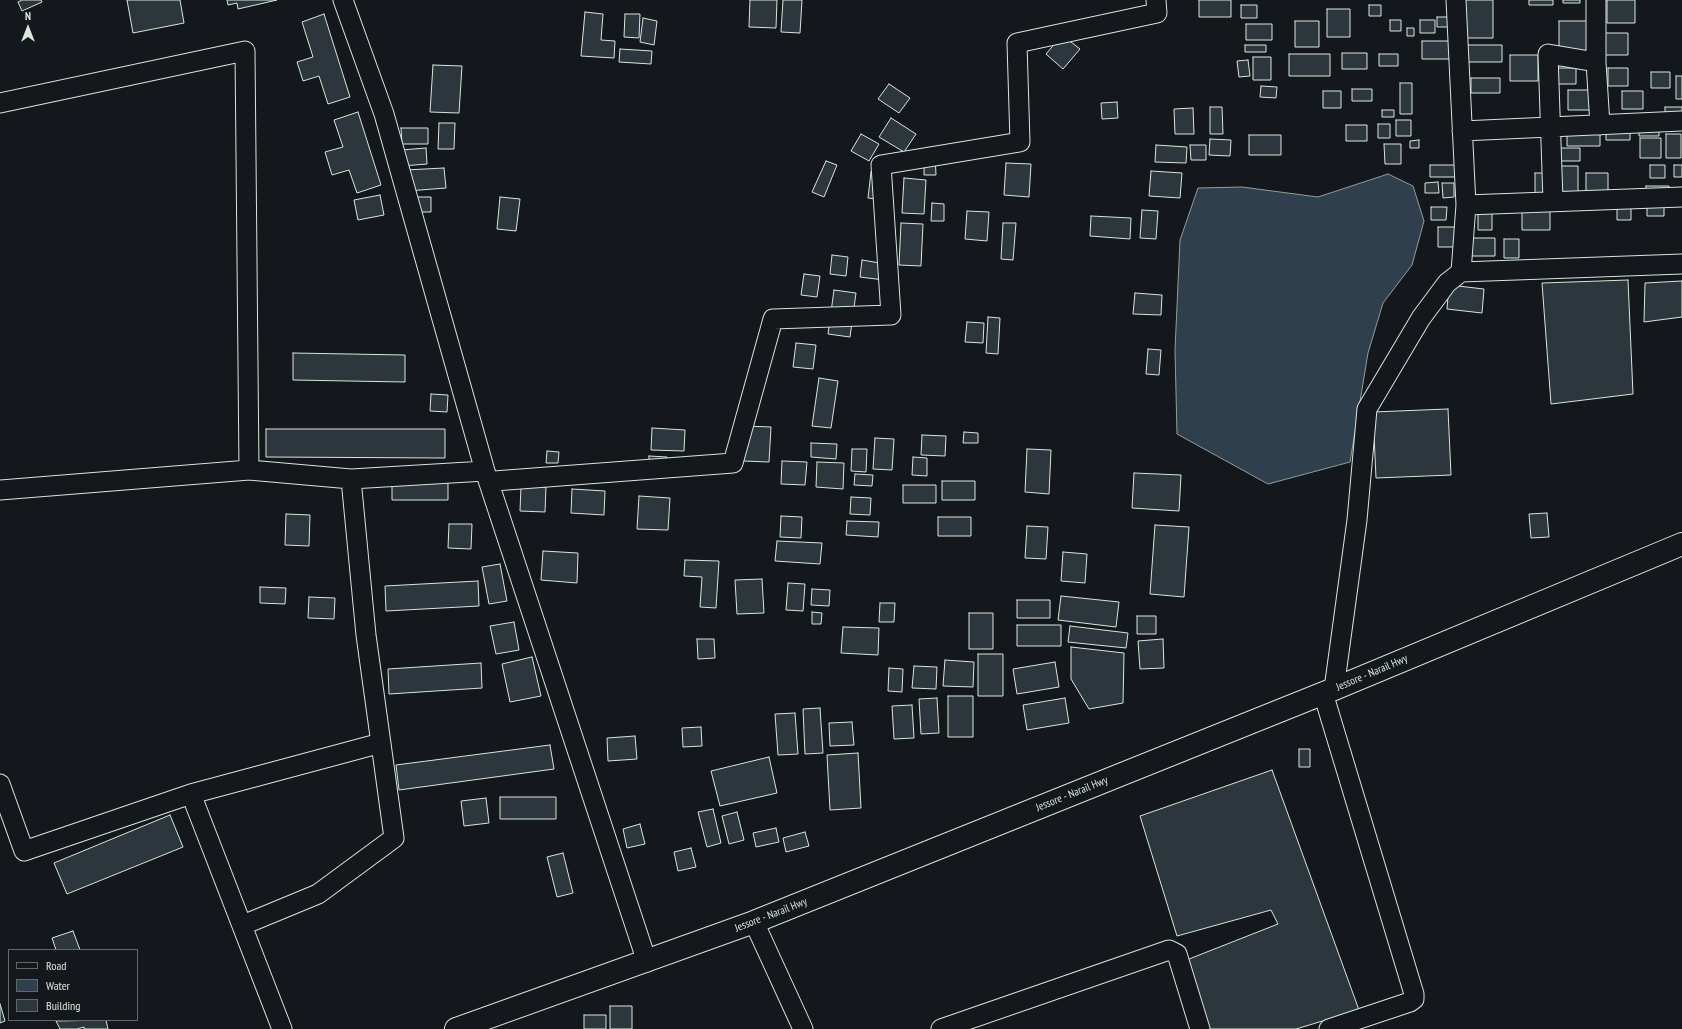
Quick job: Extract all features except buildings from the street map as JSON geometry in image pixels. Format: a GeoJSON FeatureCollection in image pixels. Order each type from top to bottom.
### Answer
{"type":"FeatureCollection","features":[{"type":"Feature","properties":{"kind":"highway","name":"Jessore - Narail Hwy"},"geometry":{"type":"LineString","coordinates":[[456,1029],[647,962],[754,922],[1329,691],[1682,544]]}},
{"type":"Feature","properties":{"kind":"street"},"geometry":{"type":"LineString","coordinates":[[343,0],[384,114],[490,476],[647,962]]}},
{"type":"Feature","properties":{"kind":"street"},"geometry":{"type":"LineString","coordinates":[[0,490],[249,470],[351,479],[490,476],[733,463],[773,319],[891,315],[881,165],[1020,142],[1017,44],[1157,13],[1156,0]]}},
{"type":"Feature","properties":{"kind":"street"},"geometry":{"type":"LineString","coordinates":[[1456,0],[1466,205],[1461,272]]}},
{"type":"Feature","properties":{"kind":"street"},"geometry":{"type":"LineString","coordinates":[[1596,0],[1596,62],[1600,125]]}},
{"type":"Feature","properties":{"kind":"street"},"geometry":{"type":"LineString","coordinates":[[0,103],[245,51],[249,470]]}},
{"type":"Feature","properties":{"kind":"street"},"geometry":{"type":"LineString","coordinates":[[1553,201],[1548,54],[1596,62]]}},
{"type":"Feature","properties":{"kind":"street"},"geometry":{"type":"LineString","coordinates":[[1462,131],[1550,128],[1682,120]]}},
{"type":"Feature","properties":{"kind":"street"},"geometry":{"type":"LineString","coordinates":[[1466,205],[1682,197]]}},
{"type":"Feature","properties":{"kind":"street"},"geometry":{"type":"LineString","coordinates":[[1329,1029],[1410,1002],[1414,999],[1414,994],[1329,691],[1357,520],[1367,409],[1421,318],[1447,283],[1461,272],[1682,264]]}},
{"type":"Feature","properties":{"kind":"street"},"geometry":{"type":"LineString","coordinates":[[243,925],[318,894],[394,838],[366,635],[351,479]]}},
{"type":"Feature","properties":{"kind":"street"},"geometry":{"type":"LineString","coordinates":[[0,784],[24,851],[191,794],[381,743]]}},
{"type":"Feature","properties":{"kind":"street"},"geometry":{"type":"LineString","coordinates":[[191,794],[282,1029]]}},
{"type":"Feature","properties":{"kind":"street"},"geometry":{"type":"LineString","coordinates":[[754,922],[803,1029]]}},
{"type":"Feature","properties":{"kind":"street"},"geometry":{"type":"LineString","coordinates":[[941,1029],[1169,950],[1176,954],[1200,1029]]}},
{"type":"Feature","properties":{"kind":"water"},"geometry":{"type":"Polygon","coordinates":[[[1388,174],[1413,186],[1424,221],[1412,265],[1383,303],[1368,353],[1350,462],[1268,484],[1177,434],[1175,350],[1180,240],[1198,188],[1242,187],[1318,197],[1388,174]]]}}]}
